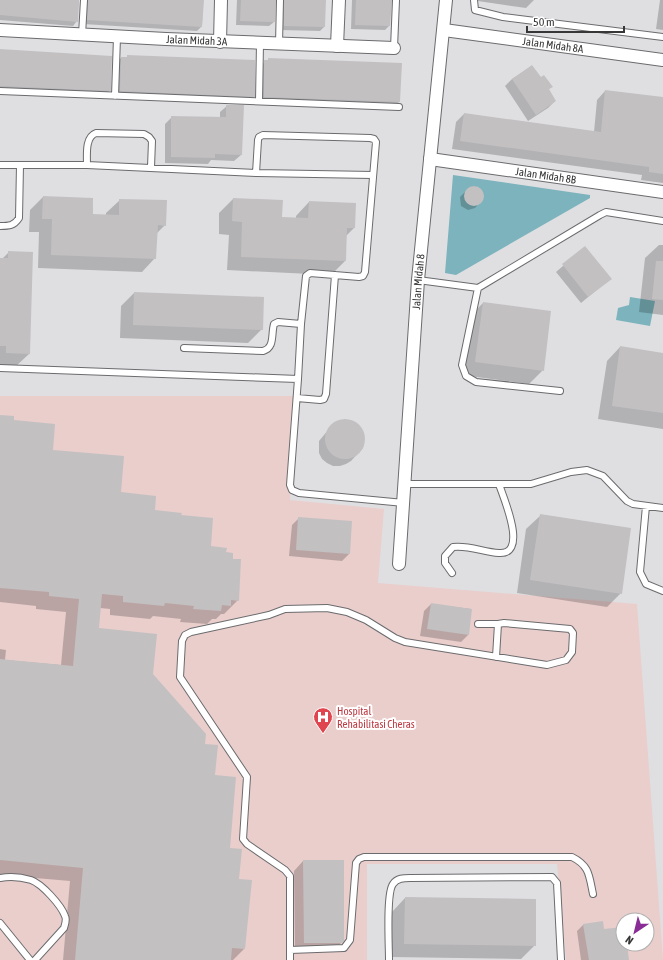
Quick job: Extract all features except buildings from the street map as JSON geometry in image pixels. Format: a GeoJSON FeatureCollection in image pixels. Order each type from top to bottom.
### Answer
{"type":"FeatureCollection","features":[{"type":"Feature","properties":{"kind":"street"},"geometry":{"type":"LineString","coordinates":[[220,42],[221,0]]}},
{"type":"Feature","properties":{"kind":"street"},"geometry":{"type":"LineString","coordinates":[[337,46],[339,0]]}},
{"type":"Feature","properties":{"kind":"street","name":"Jalan Midah 8"},"geometry":{"type":"LineString","coordinates":[[399,564],[418,280],[446,0]]}},
{"type":"Feature","properties":{"kind":"street","name":"Jalan Midah 3A"},"geometry":{"type":"LineString","coordinates":[[0,30],[220,42],[394,48]]}},
{"type":"Feature","properties":{"kind":"street","name":"Jalan Midah 8A"},"geometry":{"type":"LineString","coordinates":[[444,30],[663,60]]}},
{"type":"Feature","properties":{"kind":"street","name":"Jalan Midah 8B"},"geometry":{"type":"LineString","coordinates":[[430,159],[663,192]]}},
{"type":"Feature","properties":{"kind":"lane"},"geometry":{"type":"LineString","coordinates":[[82,35],[84,0]]}},
{"type":"Feature","properties":{"kind":"lane"},"geometry":{"type":"LineString","coordinates":[[279,44],[280,0]]}},
{"type":"Feature","properties":{"kind":"lane"},"geometry":{"type":"LineString","coordinates":[[394,48],[396,0]]}},
{"type":"Feature","properties":{"kind":"lane"},"geometry":{"type":"LineString","coordinates":[[474,0],[475,10],[503,17],[663,37]]}},
{"type":"Feature","properties":{"kind":"lane"},"geometry":{"type":"LineString","coordinates":[[115,96],[117,37]]}},
{"type":"Feature","properties":{"kind":"lane"},"geometry":{"type":"LineString","coordinates":[[259,102],[260,43]]}},
{"type":"Feature","properties":{"kind":"lane"},"geometry":{"type":"LineString","coordinates":[[0,92],[399,107]]}},
{"type":"Feature","properties":{"kind":"lane"},"geometry":{"type":"LineString","coordinates":[[87,165],[88,140],[92,134],[144,134],[152,141],[151,168]]}},
{"type":"Feature","properties":{"kind":"lane"},"geometry":{"type":"LineString","coordinates":[[256,173],[258,140],[259,137],[263,135],[370,138],[374,139],[376,142],[365,272],[359,277],[310,274],[306,276],[301,324],[290,485],[292,490],[299,493],[404,503]]}},
{"type":"Feature","properties":{"kind":"lane"},"geometry":{"type":"LineString","coordinates":[[0,165],[87,165],[256,173],[373,175]]}},
{"type":"Feature","properties":{"kind":"lane"},"geometry":{"type":"LineString","coordinates":[[0,226],[11,226],[19,218],[20,165]]}},
{"type":"Feature","properties":{"kind":"lane"},"geometry":{"type":"LineString","coordinates":[[418,280],[478,288],[600,214],[606,212],[663,221]]}},
{"type":"Feature","properties":{"kind":"lane"},"geometry":{"type":"LineString","coordinates":[[297,398],[320,400],[324,399],[326,394],[334,276]]}},
{"type":"Feature","properties":{"kind":"lane"},"geometry":{"type":"LineString","coordinates":[[478,288],[462,365],[466,376],[476,382],[560,391]]}},
{"type":"Feature","properties":{"kind":"lane"},"geometry":{"type":"LineString","coordinates":[[184,348],[268,350],[271,346],[274,324],[278,322],[301,324]]}},
{"type":"Feature","properties":{"kind":"lane"},"geometry":{"type":"LineString","coordinates":[[0,368],[298,378]]}},
{"type":"Feature","properties":{"kind":"lane"},"geometry":{"type":"LineString","coordinates":[[404,484],[531,484],[571,472],[587,470],[603,476],[627,501],[633,504],[663,508]]}},
{"type":"Feature","properties":{"kind":"lane"},"geometry":{"type":"LineString","coordinates":[[452,573],[445,563],[445,556],[453,547],[469,547],[498,553],[505,553],[510,549],[513,543],[512,523],[499,484]]}},
{"type":"Feature","properties":{"kind":"lane"},"geometry":{"type":"LineString","coordinates":[[646,506],[640,572],[646,584],[663,591]]}},
{"type":"Feature","properties":{"kind":"lane"},"geometry":{"type":"LineString","coordinates":[[290,960],[290,876],[285,870],[247,844],[244,838],[247,777],[180,677],[182,641],[185,635],[191,632],[269,615],[285,609],[327,608],[347,612],[366,620],[395,638],[406,642],[547,665],[566,660],[572,652],[573,633],[570,629],[504,623],[478,624]]}},
{"type":"Feature","properties":{"kind":"lane"},"geometry":{"type":"LineString","coordinates":[[496,657],[498,624]]}},
{"type":"Feature","properties":{"kind":"lane"},"geometry":{"type":"LineString","coordinates":[[290,950],[344,948],[348,945],[350,940],[356,864],[359,859],[364,857],[572,857],[579,861],[587,869],[593,894]]}},
{"type":"Feature","properties":{"kind":"lane"},"geometry":{"type":"LineString","coordinates":[[0,878],[10,876],[32,880],[49,894],[65,916],[66,922],[64,928],[35,960]]}},
{"type":"Feature","properties":{"kind":"lane"},"geometry":{"type":"LineString","coordinates":[[389,960],[389,896],[392,885],[399,879],[410,878],[552,878],[557,883],[561,960]]}},
{"type":"Feature","properties":{"kind":"lane"},"geometry":{"type":"LineString","coordinates":[[0,922],[30,960]]}},
{"type":"Feature","properties":{"kind":"shaded area","name":"Hospital Rehabilitasi Cheras"},"geometry":{"type":"Polygon","coordinates":[[[0,396],[294,396],[290,500],[384,509],[378,583],[637,604],[663,960],[566,960],[557,864],[367,864],[367,960],[0,960],[0,396]]]}},
{"type":"Feature","properties":{"kind":"water"},"geometry":{"type":"Polygon","coordinates":[[[453,175],[590,195],[590,198],[456,275],[445,273],[453,175]]]}},
{"type":"Feature","properties":{"kind":"water"},"geometry":{"type":"Polygon","coordinates":[[[630,297],[655,301],[650,326],[616,320],[618,308],[629,305],[630,297]]]}},
{"type":"Feature","properties":{"kind":"place","name":"Hospital Rehabilitasi Cheras"},"geometry":{"type":"Point","coordinates":[323,734]}}]}
